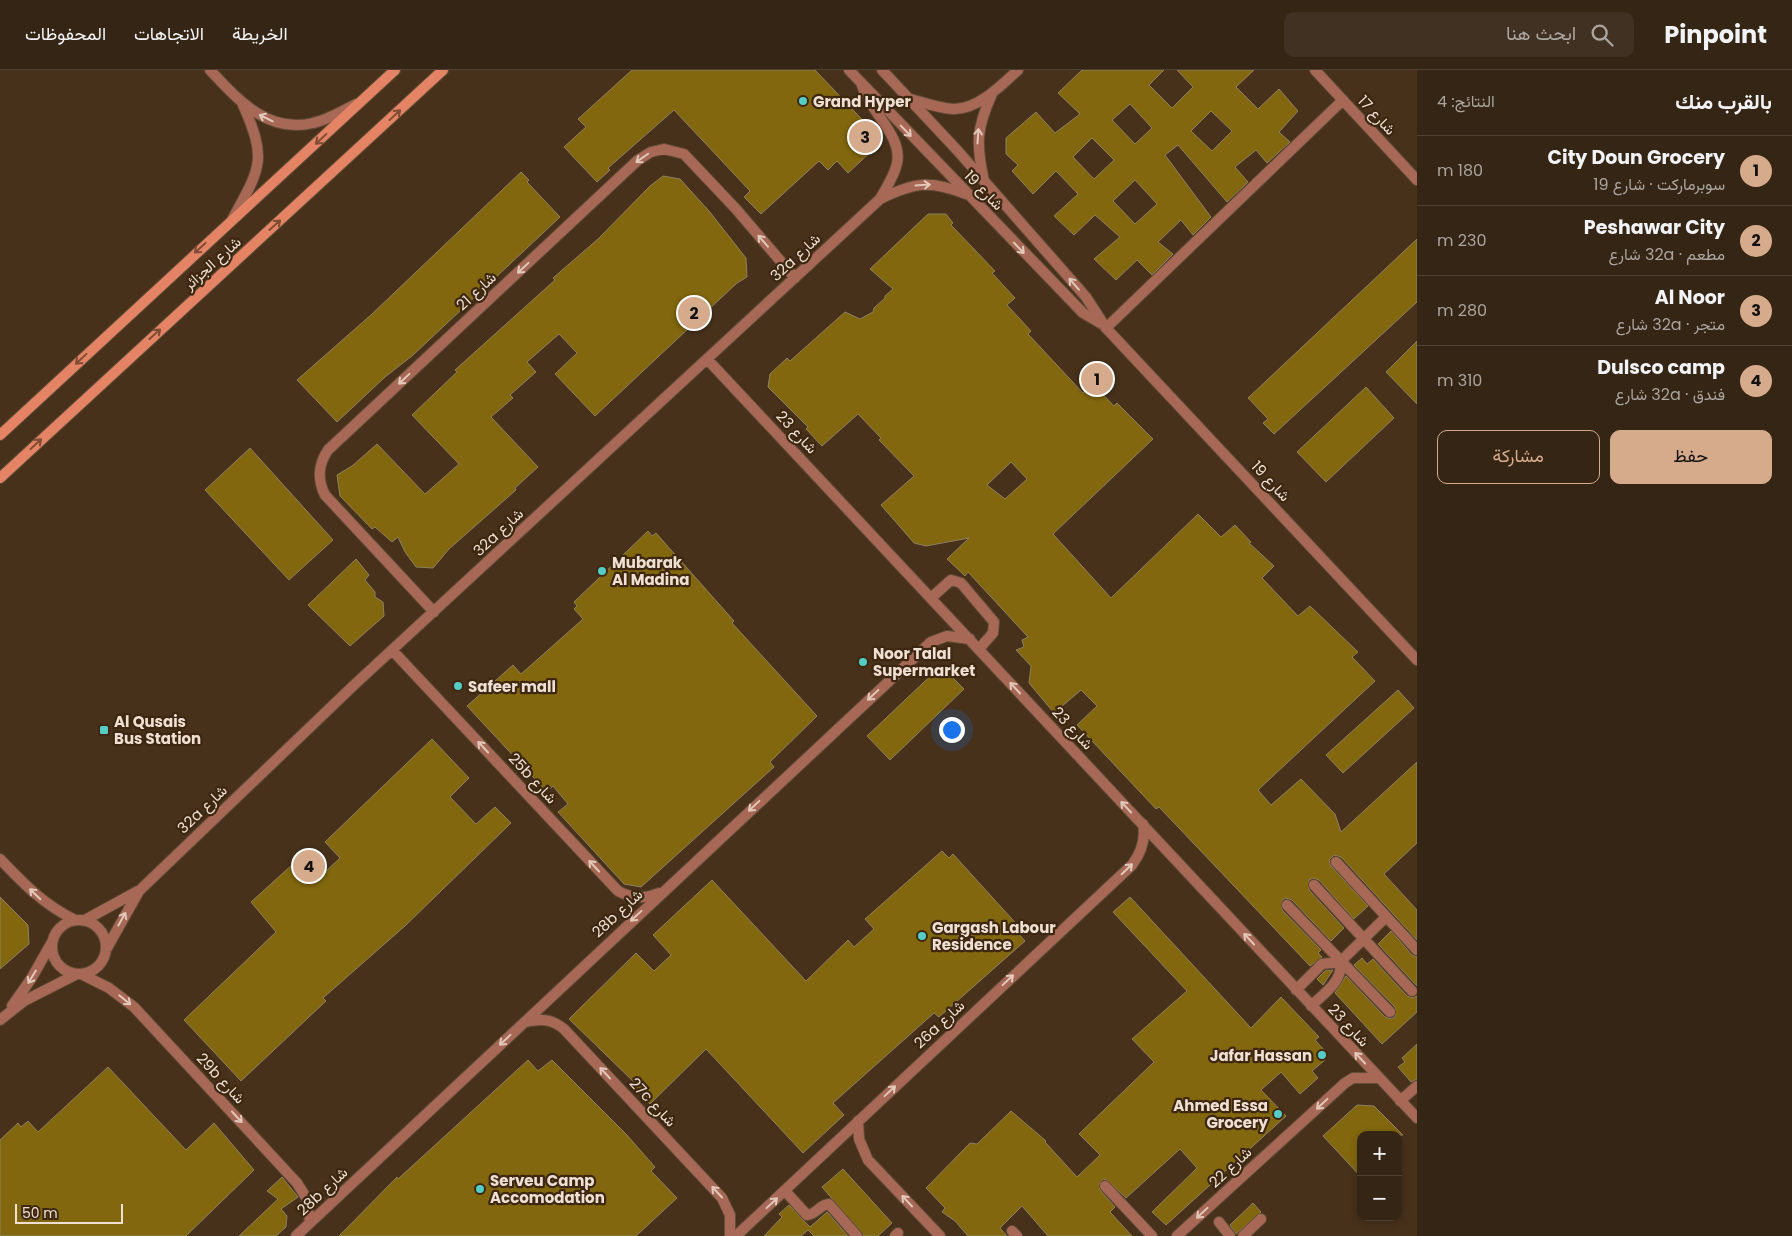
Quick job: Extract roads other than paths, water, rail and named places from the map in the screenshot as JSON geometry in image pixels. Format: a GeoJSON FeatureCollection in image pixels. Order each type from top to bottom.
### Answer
{"type":"FeatureCollection","features":[{"type":"Feature","properties":{"kind":"main road","name":"شارع الجزائر"},"geometry":{"type":"LineString","coordinates":[[0,435],[395,70]]}},
{"type":"Feature","properties":{"kind":"main road","name":"شارع الجزائر"},"geometry":{"type":"LineString","coordinates":[[0,478],[443,70]]}},
{"type":"Feature","properties":{"kind":"street"},"geometry":{"type":"LineString","coordinates":[[210,70],[243,105],[267,119],[291,125],[303,125],[325,119],[361,102]]}},
{"type":"Feature","properties":{"kind":"street","name":"شارع 19"},"geometry":{"type":"LineString","coordinates":[[849,70],[966,194],[1083,313],[1104,326]]}},
{"type":"Feature","properties":{"kind":"street","name":"شارع 19"},"geometry":{"type":"LineString","coordinates":[[882,70],[984,181],[1086,297],[1104,326],[1417,660]]}},
{"type":"Feature","properties":{"kind":"street"},"geometry":{"type":"LineString","coordinates":[[907,98],[952,109],[963,107],[992,94],[1018,70]]}},
{"type":"Feature","properties":{"kind":"street","name":"شارع 17"},"geometry":{"type":"LineString","coordinates":[[1315,70],[1417,180]]}},
{"type":"Feature","properties":{"kind":"street","name":"32a شارع"},"geometry":{"type":"LineString","coordinates":[[862,85],[868,101],[894,140],[898,153],[897,164],[880,199]]}},
{"type":"Feature","properties":{"kind":"street"},"geometry":{"type":"LineString","coordinates":[[984,181],[977,141],[981,119],[992,94]]}},
{"type":"Feature","properties":{"kind":"street"},"geometry":{"type":"LineString","coordinates":[[1104,326],[1343,100]]}},
{"type":"Feature","properties":{"kind":"street"},"geometry":{"type":"LineString","coordinates":[[232,220],[251,185],[258,162],[256,133],[243,105]]}},
{"type":"Feature","properties":{"kind":"street","name":"شارع 21"},"geometry":{"type":"LineString","coordinates":[[434,612],[325,495],[319,478],[321,463],[328,450],[638,160],[651,152],[664,149],[684,154],[736,209],[795,278]]}},
{"type":"Feature","properties":{"kind":"street","name":"32a شارع"},"geometry":{"type":"LineString","coordinates":[[107,948],[139,891],[392,650],[880,199],[905,187],[920,184],[945,186],[966,194]]}},
{"type":"Feature","properties":{"kind":"street","name":"شارع 23"},"geometry":{"type":"LineString","coordinates":[[707,359],[1417,1118]]}},
{"type":"Feature","properties":{"kind":"street"},"geometry":{"type":"LineString","coordinates":[[931,598],[948,582],[954,580],[961,583],[994,622],[993,633],[979,649]]}},
{"type":"Feature","properties":{"kind":"street","name":"28b شارع"},"geometry":{"type":"LineString","coordinates":[[296,1236],[931,642],[947,636],[970,639]]}},
{"type":"Feature","properties":{"kind":"street","name":"25b شارع"},"geometry":{"type":"LineString","coordinates":[[392,650],[618,892],[640,898],[664,890]]}},
{"type":"Feature","properties":{"kind":"street","name":"26a شارع"},"geometry":{"type":"LineString","coordinates":[[736,1236],[1132,865],[1142,848],[1143,824]]}},
{"type":"Feature","properties":{"kind":"street"},"geometry":{"type":"LineString","coordinates":[[0,859],[37,897],[52,908],[97,927],[102,933],[107,948],[102,962],[91,972],[79,975],[42,991],[4,1016]]}},
{"type":"Feature","properties":{"kind":"street"},"geometry":{"type":"LineString","coordinates":[[1336,862],[1417,950]]}},
{"type":"Feature","properties":{"kind":"street"},"geometry":{"type":"LineString","coordinates":[[1314,884],[1412,991]]}},
{"type":"Feature","properties":{"kind":"street","name":"32a شارع"},"geometry":{"type":"LineString","coordinates":[[80,920],[139,891]]}},
{"type":"Feature","properties":{"kind":"street"},"geometry":{"type":"LineString","coordinates":[[1287,905],[1390,1012]]}},
{"type":"Feature","properties":{"kind":"street"},"geometry":{"type":"LineString","coordinates":[[1296,990],[1322,964],[1340,962],[1386,917]]}},
{"type":"Feature","properties":{"kind":"street"},"geometry":{"type":"LineString","coordinates":[[4,1016],[31,979],[61,927],[80,920]]}},
{"type":"Feature","properties":{"kind":"street"},"geometry":{"type":"LineString","coordinates":[[53,940],[53,955],[56,962],[68,972],[79,975]]}},
{"type":"Feature","properties":{"kind":"street"},"geometry":{"type":"LineString","coordinates":[[1311,1006],[1338,978],[1341,970],[1340,962]]}},
{"type":"Feature","properties":{"kind":"street","name":"29b شارع"},"geometry":{"type":"LineString","coordinates":[[79,975],[109,988],[134,1007],[297,1182],[306,1199],[310,1223]]}},
{"type":"Feature","properties":{"kind":"street","name":"27c شارع"},"geometry":{"type":"LineString","coordinates":[[524,1022],[540,1019],[548,1020],[564,1029],[722,1198],[730,1216],[730,1236]]}},
{"type":"Feature","properties":{"kind":"street","name":"شارع 22"},"geometry":{"type":"LineString","coordinates":[[1177,1236],[1344,1082],[1353,1078],[1379,1078]]}},
{"type":"Feature","properties":{"kind":"street"},"geometry":{"type":"LineString","coordinates":[[1400,1101],[1417,1086]]}},
{"type":"Feature","properties":{"kind":"street"},"geometry":{"type":"LineString","coordinates":[[858,1121],[859,1139],[868,1160],[940,1236]]}},
{"type":"Feature","properties":{"kind":"street"},"geometry":{"type":"LineString","coordinates":[[1105,1186],[1152,1236]]}},
{"type":"Feature","properties":{"kind":"street"},"geometry":{"type":"LineString","coordinates":[[785,1191],[808,1216],[823,1205],[829,1204],[857,1236]]}},
{"type":"Feature","properties":{"kind":"street"},"geometry":{"type":"LineString","coordinates":[[1243,1236],[1261,1220]]}},
{"type":"Feature","properties":{"kind":"street"},"geometry":{"type":"LineString","coordinates":[[1219,1222],[1230,1236]]}},
{"type":"Feature","properties":{"kind":"place","name":"Grand Hyper"},"geometry":{"type":"Point","coordinates":[803,101]}},
{"type":"Feature","properties":{"kind":"place","name":"Al Noor"},"geometry":{"type":"Point","coordinates":[865,137]}},
{"type":"Feature","properties":{"kind":"place","name":"Peshawar City"},"geometry":{"type":"Point","coordinates":[694,313]}},
{"type":"Feature","properties":{"kind":"place","name":"City Doun Grocery"},"geometry":{"type":"Point","coordinates":[1097,379]}},
{"type":"Feature","properties":{"kind":"place","name":"Mubarak Al Madina"},"geometry":{"type":"Point","coordinates":[602,571]}},
{"type":"Feature","properties":{"kind":"place","name":"Noor Talal Supermarket"},"geometry":{"type":"Point","coordinates":[863,662]}},
{"type":"Feature","properties":{"kind":"place","name":"Safeer mall"},"geometry":{"type":"Point","coordinates":[458,686]}},
{"type":"Feature","properties":{"kind":"place","name":"Al Qusais Bus Station"},"geometry":{"type":"Point","coordinates":[104,730]}},
{"type":"Feature","properties":{"kind":"place","name":"Dulsco camp"},"geometry":{"type":"Point","coordinates":[309,866]}},
{"type":"Feature","properties":{"kind":"place","name":"Gargash Labour Residence"},"geometry":{"type":"Point","coordinates":[922,936]}},
{"type":"Feature","properties":{"kind":"place","name":"Jafar Hassan"},"geometry":{"type":"Point","coordinates":[1322,1055]}},
{"type":"Feature","properties":{"kind":"place","name":"Ahmed Essa Grocery"},"geometry":{"type":"Point","coordinates":[1278,1114]}},
{"type":"Feature","properties":{"kind":"place","name":"Serveu Camp Accomodation"},"geometry":{"type":"Point","coordinates":[480,1189]}}]}
